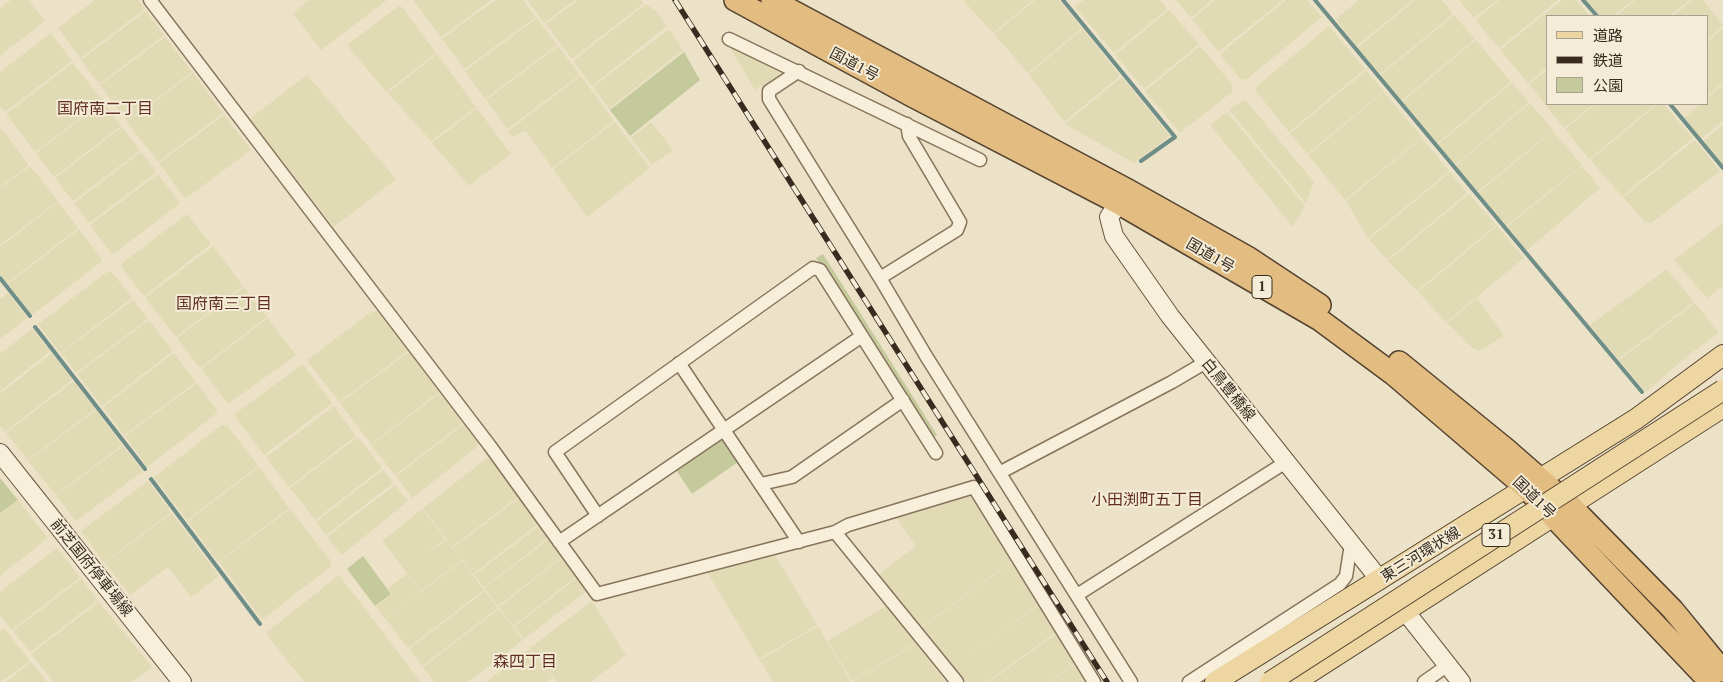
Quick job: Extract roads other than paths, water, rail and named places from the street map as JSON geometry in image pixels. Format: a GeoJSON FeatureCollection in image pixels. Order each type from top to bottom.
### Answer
{"type":"FeatureCollection","features":[{"type":"Feature","properties":{"kind":"highway","name":"国道1号"},"geometry":{"type":"LineString","coordinates":[[735,0],[903,92],[1249,258],[1328,310],[1403,364],[1673,610],[1723,671]]}},
{"type":"Feature","properties":{"kind":"highway","name":"国道1号"},"geometry":{"type":"LineString","coordinates":[[772,0],[1123,197]]}},
{"type":"Feature","properties":{"kind":"highway","name":"国道1号"},"geometry":{"type":"LineString","coordinates":[[1562,510],[1710,682]]}},
{"type":"Feature","properties":{"kind":"main road","name":"白鳥豊橋線"},"geometry":{"type":"LineString","coordinates":[[1123,197],[1109,217],[1114,236],[1170,316],[1380,580]]}},
{"type":"Feature","properties":{"kind":"main road","name":"東三河環状線"},"geometry":{"type":"LineString","coordinates":[[1215,682],[1636,419],[1723,355]]}},
{"type":"Feature","properties":{"kind":"main road","name":"東三河環状線"},"geometry":{"type":"LineString","coordinates":[[1270,682],[1723,390]]}},
{"type":"Feature","properties":{"kind":"main road","name":"31"},"geometry":{"type":"LineString","coordinates":[[1295,682],[1723,406]]}},
{"type":"Feature","properties":{"kind":"main road","name":"前芝国府停車場線"},"geometry":{"type":"LineString","coordinates":[[0,453],[182,682]]}},
{"type":"Feature","properties":{"kind":"main road"},"geometry":{"type":"LineString","coordinates":[[1405,611],[1461,682]]}},
{"type":"Feature","properties":{"kind":"street"},"geometry":{"type":"LineString","coordinates":[[150,0],[490,446],[597,594],[835,532],[848,526],[974,487],[1094,682]]}},
{"type":"Feature","properties":{"kind":"street"},"geometry":{"type":"LineString","coordinates":[[729,40],[799,71],[980,160]]}},
{"type":"Feature","properties":{"kind":"street"},"geometry":{"type":"LineString","coordinates":[[799,71],[769,91],[769,99],[926,356],[1131,682]]}},
{"type":"Feature","properties":{"kind":"street"},"geometry":{"type":"LineString","coordinates":[[880,278],[957,230],[960,222],[909,136],[907,124]]}},
{"type":"Feature","properties":{"kind":"street"},"geometry":{"type":"LineString","coordinates":[[598,516],[556,452],[813,268],[820,270],[936,453]]}},
{"type":"Feature","properties":{"kind":"street"},"geometry":{"type":"LineString","coordinates":[[559,542],[862,336]]}},
{"type":"Feature","properties":{"kind":"street"},"geometry":{"type":"LineString","coordinates":[[1000,472],[1172,382],[1206,362]]}},
{"type":"Feature","properties":{"kind":"street"},"geometry":{"type":"LineString","coordinates":[[679,363],[799,542]]}},
{"type":"Feature","properties":{"kind":"street"},"geometry":{"type":"LineString","coordinates":[[761,484],[792,477],[903,400]]}},
{"type":"Feature","properties":{"kind":"street"},"geometry":{"type":"LineString","coordinates":[[1077,595],[1286,462]]}},
{"type":"Feature","properties":{"kind":"street"},"geometry":{"type":"LineString","coordinates":[[835,532],[956,682]]}},
{"type":"Feature","properties":{"kind":"street"},"geometry":{"type":"LineString","coordinates":[[1189,682],[1340,584],[1346,576],[1351,544]]}},
{"type":"Feature","properties":{"kind":"street"},"geometry":{"type":"LineString","coordinates":[[1424,682],[1448,665]]}},
{"type":"Feature","properties":{"kind":"waterway"},"geometry":{"type":"LineString","coordinates":[[1063,0],[1175,137],[1141,161]]}},
{"type":"Feature","properties":{"kind":"waterway"},"geometry":{"type":"LineString","coordinates":[[1315,0],[1642,392]]}},
{"type":"Feature","properties":{"kind":"waterway"},"geometry":{"type":"LineString","coordinates":[[1583,0],[1596,15]]}},
{"type":"Feature","properties":{"kind":"waterway"},"geometry":{"type":"LineString","coordinates":[[1671,105],[1723,168]]}},
{"type":"Feature","properties":{"kind":"waterway"},"geometry":{"type":"LineString","coordinates":[[0,278],[30,316]]}},
{"type":"Feature","properties":{"kind":"waterway"},"geometry":{"type":"LineString","coordinates":[[35,327],[145,469]]}},
{"type":"Feature","properties":{"kind":"waterway"},"geometry":{"type":"LineString","coordinates":[[151,479],[260,624]]}},
{"type":"Feature","properties":{"kind":"railway"},"geometry":{"type":"LineString","coordinates":[[675,0],[1107,682]]}},
{"type":"Feature","properties":{"kind":"district","name":"国府南二丁目"},"geometry":{"type":"Point","coordinates":[105,109]}},
{"type":"Feature","properties":{"kind":"district","name":"国府南三丁目"},"geometry":{"type":"Point","coordinates":[224,304]}},
{"type":"Feature","properties":{"kind":"district","name":"小田渕町五丁目"},"geometry":{"type":"Point","coordinates":[1147,500]}},
{"type":"Feature","properties":{"kind":"district","name":"森四丁目"},"geometry":{"type":"Point","coordinates":[525,662]}}]}
